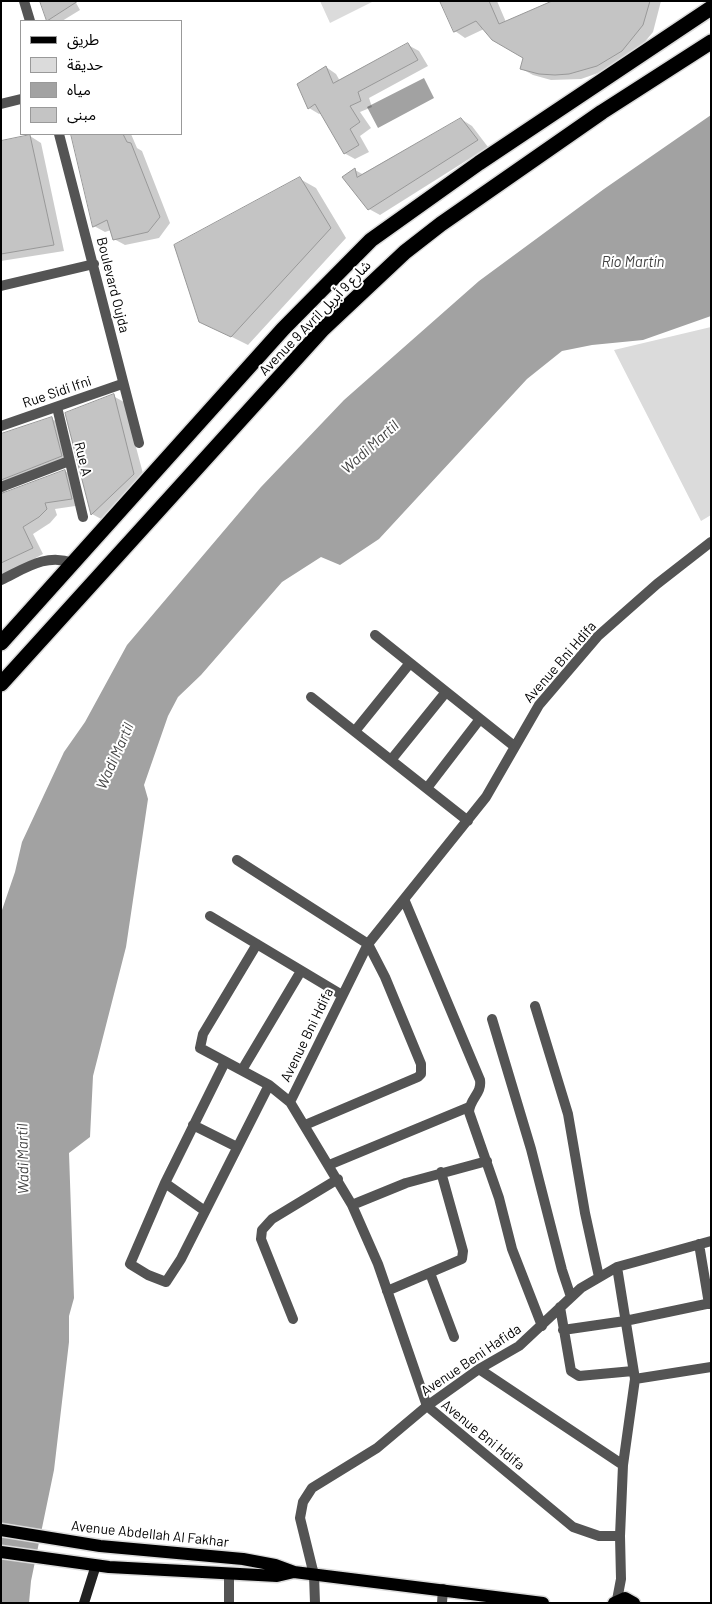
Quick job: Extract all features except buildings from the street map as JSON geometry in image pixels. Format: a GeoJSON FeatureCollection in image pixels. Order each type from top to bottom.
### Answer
{"type":"FeatureCollection","features":[{"type":"Feature","properties":{"kind":"highway","name":"Avenue 9 Avril شارع 9 أبريل"},"geometry":{"type":"LineString","coordinates":[[1,644],[283,329],[371,240],[494,152],[711,8]]}},
{"type":"Feature","properties":{"kind":"highway","name":"Avenue 9 Avril شارع 9 أبريل"},"geometry":{"type":"LineString","coordinates":[[1,684],[322,329],[366,286],[441,224],[602,112],[711,42]]}},
{"type":"Feature","properties":{"kind":"main road","name":"Avenue Abdellah Al Fakhar"},"geometry":{"type":"LineString","coordinates":[[1,1530],[100,1546],[243,1559],[275,1565],[294,1572],[443,1589],[471,1598],[543,1603]]}},
{"type":"Feature","properties":{"kind":"main road","name":"Avenue Abdellah Al Fakhar"},"geometry":{"type":"LineString","coordinates":[[1,1552],[96,1565],[229,1575],[277,1576],[294,1572]]}},
{"type":"Feature","properties":{"kind":"street"},"geometry":{"type":"LineString","coordinates":[[24,1],[30,20]]}},
{"type":"Feature","properties":{"kind":"street"},"geometry":{"type":"LineString","coordinates":[[1,104],[20,99]]}},
{"type":"Feature","properties":{"kind":"street","name":"Boulevard Oujda"},"geometry":{"type":"LineString","coordinates":[[59,135],[94,264],[138,443]]}},
{"type":"Feature","properties":{"kind":"street"},"geometry":{"type":"LineString","coordinates":[[1,286],[94,264]]}},
{"type":"Feature","properties":{"kind":"street","name":"Rue Sidi Ifni"},"geometry":{"type":"LineString","coordinates":[[1,426],[122,384]]}},
{"type":"Feature","properties":{"kind":"street","name":"Rue A"},"geometry":{"type":"LineString","coordinates":[[57,407],[84,518]]}},
{"type":"Feature","properties":{"kind":"street"},"geometry":{"type":"LineString","coordinates":[[1,487],[69,461]]}},
{"type":"Feature","properties":{"kind":"street","name":"Avenue Bni Hdifa"},"geometry":{"type":"LineString","coordinates":[[620,1536],[600,1536],[573,1527],[427,1406],[387,1291],[352,1205],[290,1102],[368,944],[468,821],[486,796],[539,705],[598,636],[657,584],[711,542]]}},
{"type":"Feature","properties":{"kind":"street"},"geometry":{"type":"LineString","coordinates":[[1,580],[49,559],[63,559],[73,563]]}},
{"type":"Feature","properties":{"kind":"street"},"geometry":{"type":"LineString","coordinates":[[375,635],[514,746]]}},
{"type":"Feature","properties":{"kind":"street"},"geometry":{"type":"LineString","coordinates":[[355,731],[410,663]]}},
{"type":"Feature","properties":{"kind":"street"},"geometry":{"type":"LineString","coordinates":[[391,760],[446,692]]}},
{"type":"Feature","properties":{"kind":"street"},"geometry":{"type":"LineString","coordinates":[[311,697],[468,821]]}},
{"type":"Feature","properties":{"kind":"street"},"geometry":{"type":"LineString","coordinates":[[427,788],[480,719]]}},
{"type":"Feature","properties":{"kind":"street"},"geometry":{"type":"LineString","coordinates":[[237,860],[368,944],[385,978],[421,1064],[420,1074],[305,1125]]}},
{"type":"Feature","properties":{"kind":"street"},"geometry":{"type":"LineString","coordinates":[[329,1165],[469,1107],[479,1092],[480,1080],[404,899]]}},
{"type":"Feature","properties":{"kind":"street"},"geometry":{"type":"LineString","coordinates":[[210,916],[342,995]]}},
{"type":"Feature","properties":{"kind":"street"},"geometry":{"type":"LineString","coordinates":[[257,944],[201,1040],[200,1048],[269,1085],[290,1102]]}},
{"type":"Feature","properties":{"kind":"street"},"geometry":{"type":"LineString","coordinates":[[242,1070],[301,971]]}},
{"type":"Feature","properties":{"kind":"street"},"geometry":{"type":"LineString","coordinates":[[536,1006],[568,1114],[584,1213],[599,1278]]}},
{"type":"Feature","properties":{"kind":"street"},"geometry":{"type":"LineString","coordinates":[[492,1019],[531,1149],[562,1270],[571,1296]]}},
{"type":"Feature","properties":{"kind":"street"},"geometry":{"type":"LineString","coordinates":[[225,1062],[165,1183],[130,1264],[148,1275],[166,1282],[181,1259],[269,1085]]}},
{"type":"Feature","properties":{"kind":"street"},"geometry":{"type":"LineString","coordinates":[[469,1107],[487,1160],[512,1249],[542,1326]]}},
{"type":"Feature","properties":{"kind":"street"},"geometry":{"type":"LineString","coordinates":[[193,1125],[238,1147]]}},
{"type":"Feature","properties":{"kind":"street"},"geometry":{"type":"LineString","coordinates":[[352,1205],[406,1183],[487,1160]]}},
{"type":"Feature","properties":{"kind":"street"},"geometry":{"type":"LineString","coordinates":[[387,1291],[459,1262],[463,1256],[441,1172]]}},
{"type":"Feature","properties":{"kind":"street"},"geometry":{"type":"LineString","coordinates":[[293,1318],[262,1239],[262,1230],[272,1218],[338,1179]]}},
{"type":"Feature","properties":{"kind":"street"},"geometry":{"type":"LineString","coordinates":[[165,1183],[205,1211]]}},
{"type":"Feature","properties":{"kind":"street","name":"Avenue Beni Hafida"},"geometry":{"type":"LineString","coordinates":[[314,1575],[300,1518],[306,1494],[377,1448],[427,1406],[479,1369],[519,1346],[542,1326],[571,1296],[599,1278],[617,1267],[711,1241]]}},
{"type":"Feature","properties":{"kind":"street"},"geometry":{"type":"LineString","coordinates":[[563,1330],[625,1321],[710,1304],[699,1244]]}},
{"type":"Feature","properties":{"kind":"street"},"geometry":{"type":"LineString","coordinates":[[617,1267],[634,1375],[623,1465],[620,1536],[623,1601]]}},
{"type":"Feature","properties":{"kind":"street"},"geometry":{"type":"LineString","coordinates":[[430,1273],[454,1336]]}},
{"type":"Feature","properties":{"kind":"street"},"geometry":{"type":"LineString","coordinates":[[560,1308],[569,1366],[574,1374],[579,1376],[634,1375],[711,1367]]}},
{"type":"Feature","properties":{"kind":"street"},"geometry":{"type":"LineString","coordinates":[[479,1369],[623,1465]]}},
{"type":"Feature","properties":{"kind":"street"},"geometry":{"type":"LineString","coordinates":[[84,1603],[96,1565]]}},
{"type":"Feature","properties":{"kind":"street"},"geometry":{"type":"LineString","coordinates":[[229,1575],[230,1603]]}},
{"type":"Feature","properties":{"kind":"street"},"geometry":{"type":"LineString","coordinates":[[314,1575],[315,1603]]}},
{"type":"Feature","properties":{"kind":"street"},"geometry":{"type":"LineString","coordinates":[[442,1603],[443,1589]]}},
{"type":"Feature","properties":{"kind":"green space"},"geometry":{"type":"Polygon","coordinates":[[[320,1],[374,1],[330,23],[320,1]]]}},
{"type":"Feature","properties":{"kind":"green space"},"geometry":{"type":"Polygon","coordinates":[[[711,327],[711,515],[701,521],[614,350],[711,327]]]}},
{"type":"Feature","properties":{"kind":"water"},"geometry":{"type":"Polygon","coordinates":[[[424,78],[434,98],[378,128],[367,107],[424,78]]]}},
{"type":"Feature","properties":{"kind":"water","name":"Río Martín"},"geometry":{"type":"Polygon","coordinates":[[[711,115],[711,316],[643,340],[592,345],[562,351],[527,379],[379,539],[340,565],[321,557],[282,582],[201,675],[178,697],[168,716],[144,785],[148,799],[126,947],[93,1076],[90,1137],[69,1153],[74,1298],[69,1316],[69,1342],[54,1470],[31,1581],[29,1603],[1,1603],[1,913],[15,872],[22,842],[64,752],[85,722],[127,645],[261,487],[344,400],[479,281],[604,189],[711,115]]]}},
{"type":"Feature","properties":{"kind":"water label","name":"Wadi Martil"},"geometry":{"type":"Point","coordinates":[370,447]}},
{"type":"Feature","properties":{"kind":"water label","name":"Wadi Martil"},"geometry":{"type":"Point","coordinates":[115,756]}},
{"type":"Feature","properties":{"kind":"water label","name":"Wadi Martil"},"geometry":{"type":"Point","coordinates":[23,1159]}}]}
